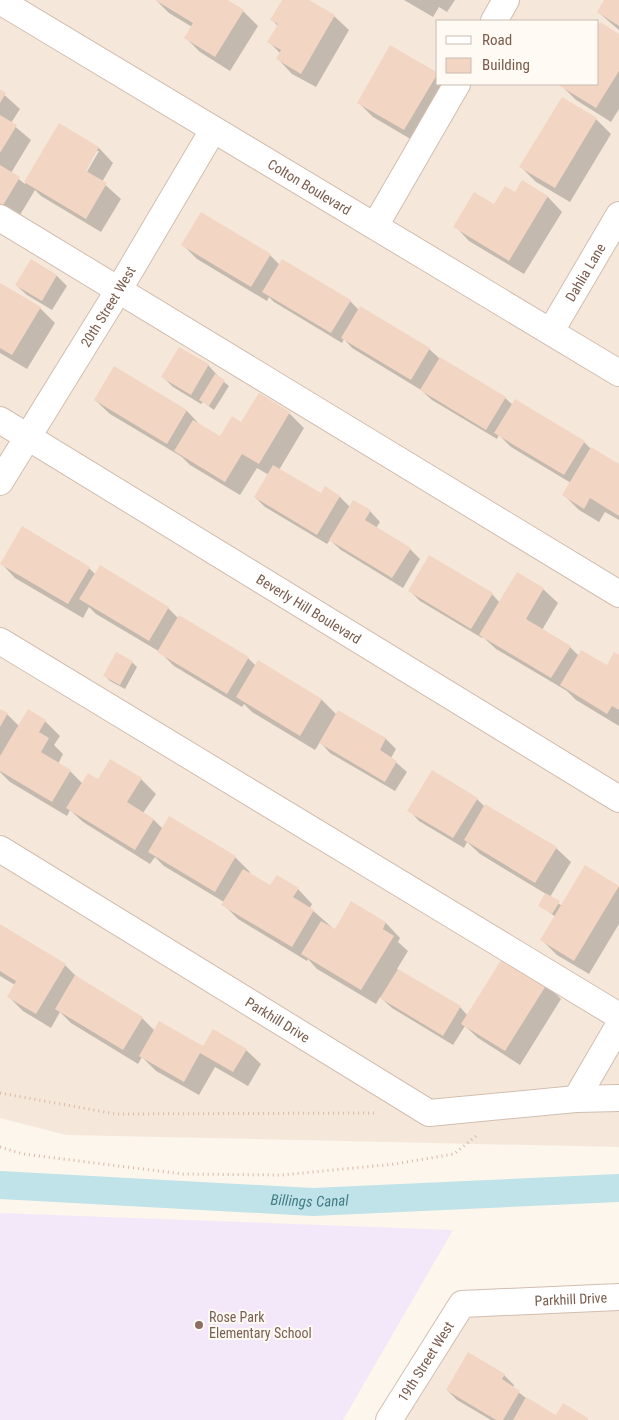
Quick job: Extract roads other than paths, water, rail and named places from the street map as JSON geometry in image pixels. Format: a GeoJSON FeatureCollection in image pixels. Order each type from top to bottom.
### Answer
{"type":"FeatureCollection","features":[{"type":"Feature","properties":{"kind":"street"},"geometry":{"type":"LineString","coordinates":[[495,20],[506,0]]}},
{"type":"Feature","properties":{"kind":"street","name":"Colton Boulevard"},"geometry":{"type":"LineString","coordinates":[[0,1],[619,373]]}},
{"type":"Feature","properties":{"kind":"street"},"geometry":{"type":"LineString","coordinates":[[375,226],[457,85]]}},
{"type":"Feature","properties":{"kind":"street","name":"20th Street West"},"geometry":{"type":"LineString","coordinates":[[0,482],[118,291],[213,130]]}},
{"type":"Feature","properties":{"kind":"street","name":"Dahlia Lane"},"geometry":{"type":"LineString","coordinates":[[552,331],[619,216]]}},
{"type":"Feature","properties":{"kind":"street"},"geometry":{"type":"LineString","coordinates":[[0,218],[619,594]]}},
{"type":"Feature","properties":{"kind":"street","name":"Beverly Hill Boulevard"},"geometry":{"type":"LineString","coordinates":[[0,420],[619,799]]}},
{"type":"Feature","properties":{"kind":"street"},"geometry":{"type":"LineString","coordinates":[[0,641],[619,1016]]}},
{"type":"Feature","properties":{"kind":"street","name":"Parkhill Drive"},"geometry":{"type":"LineString","coordinates":[[0,849],[429,1113],[576,1099],[619,1098]]}},
{"type":"Feature","properties":{"kind":"street"},"geometry":{"type":"LineString","coordinates":[[576,1099],[619,1025]]}},
{"type":"Feature","properties":{"kind":"street","name":"Parkhill Drive"},"geometry":{"type":"LineString","coordinates":[[462,1304],[619,1297]]}},
{"type":"Feature","properties":{"kind":"street"},"geometry":{"type":"LineString","coordinates":[[593,1298],[619,1315]]}},
{"type":"Feature","properties":{"kind":"street","name":"19th Street West"},"geometry":{"type":"LineString","coordinates":[[389,1420],[462,1304]]}},
{"type":"Feature","properties":{"kind":"waterway","name":"Billings Canal"},"geometry":{"type":"LineString","coordinates":[[0,1185],[313,1202],[619,1188]]}},
{"type":"Feature","properties":{"kind":"place","name":"Rose Park Elementary School"},"geometry":{"type":"Point","coordinates":[199,1325]}}]}
